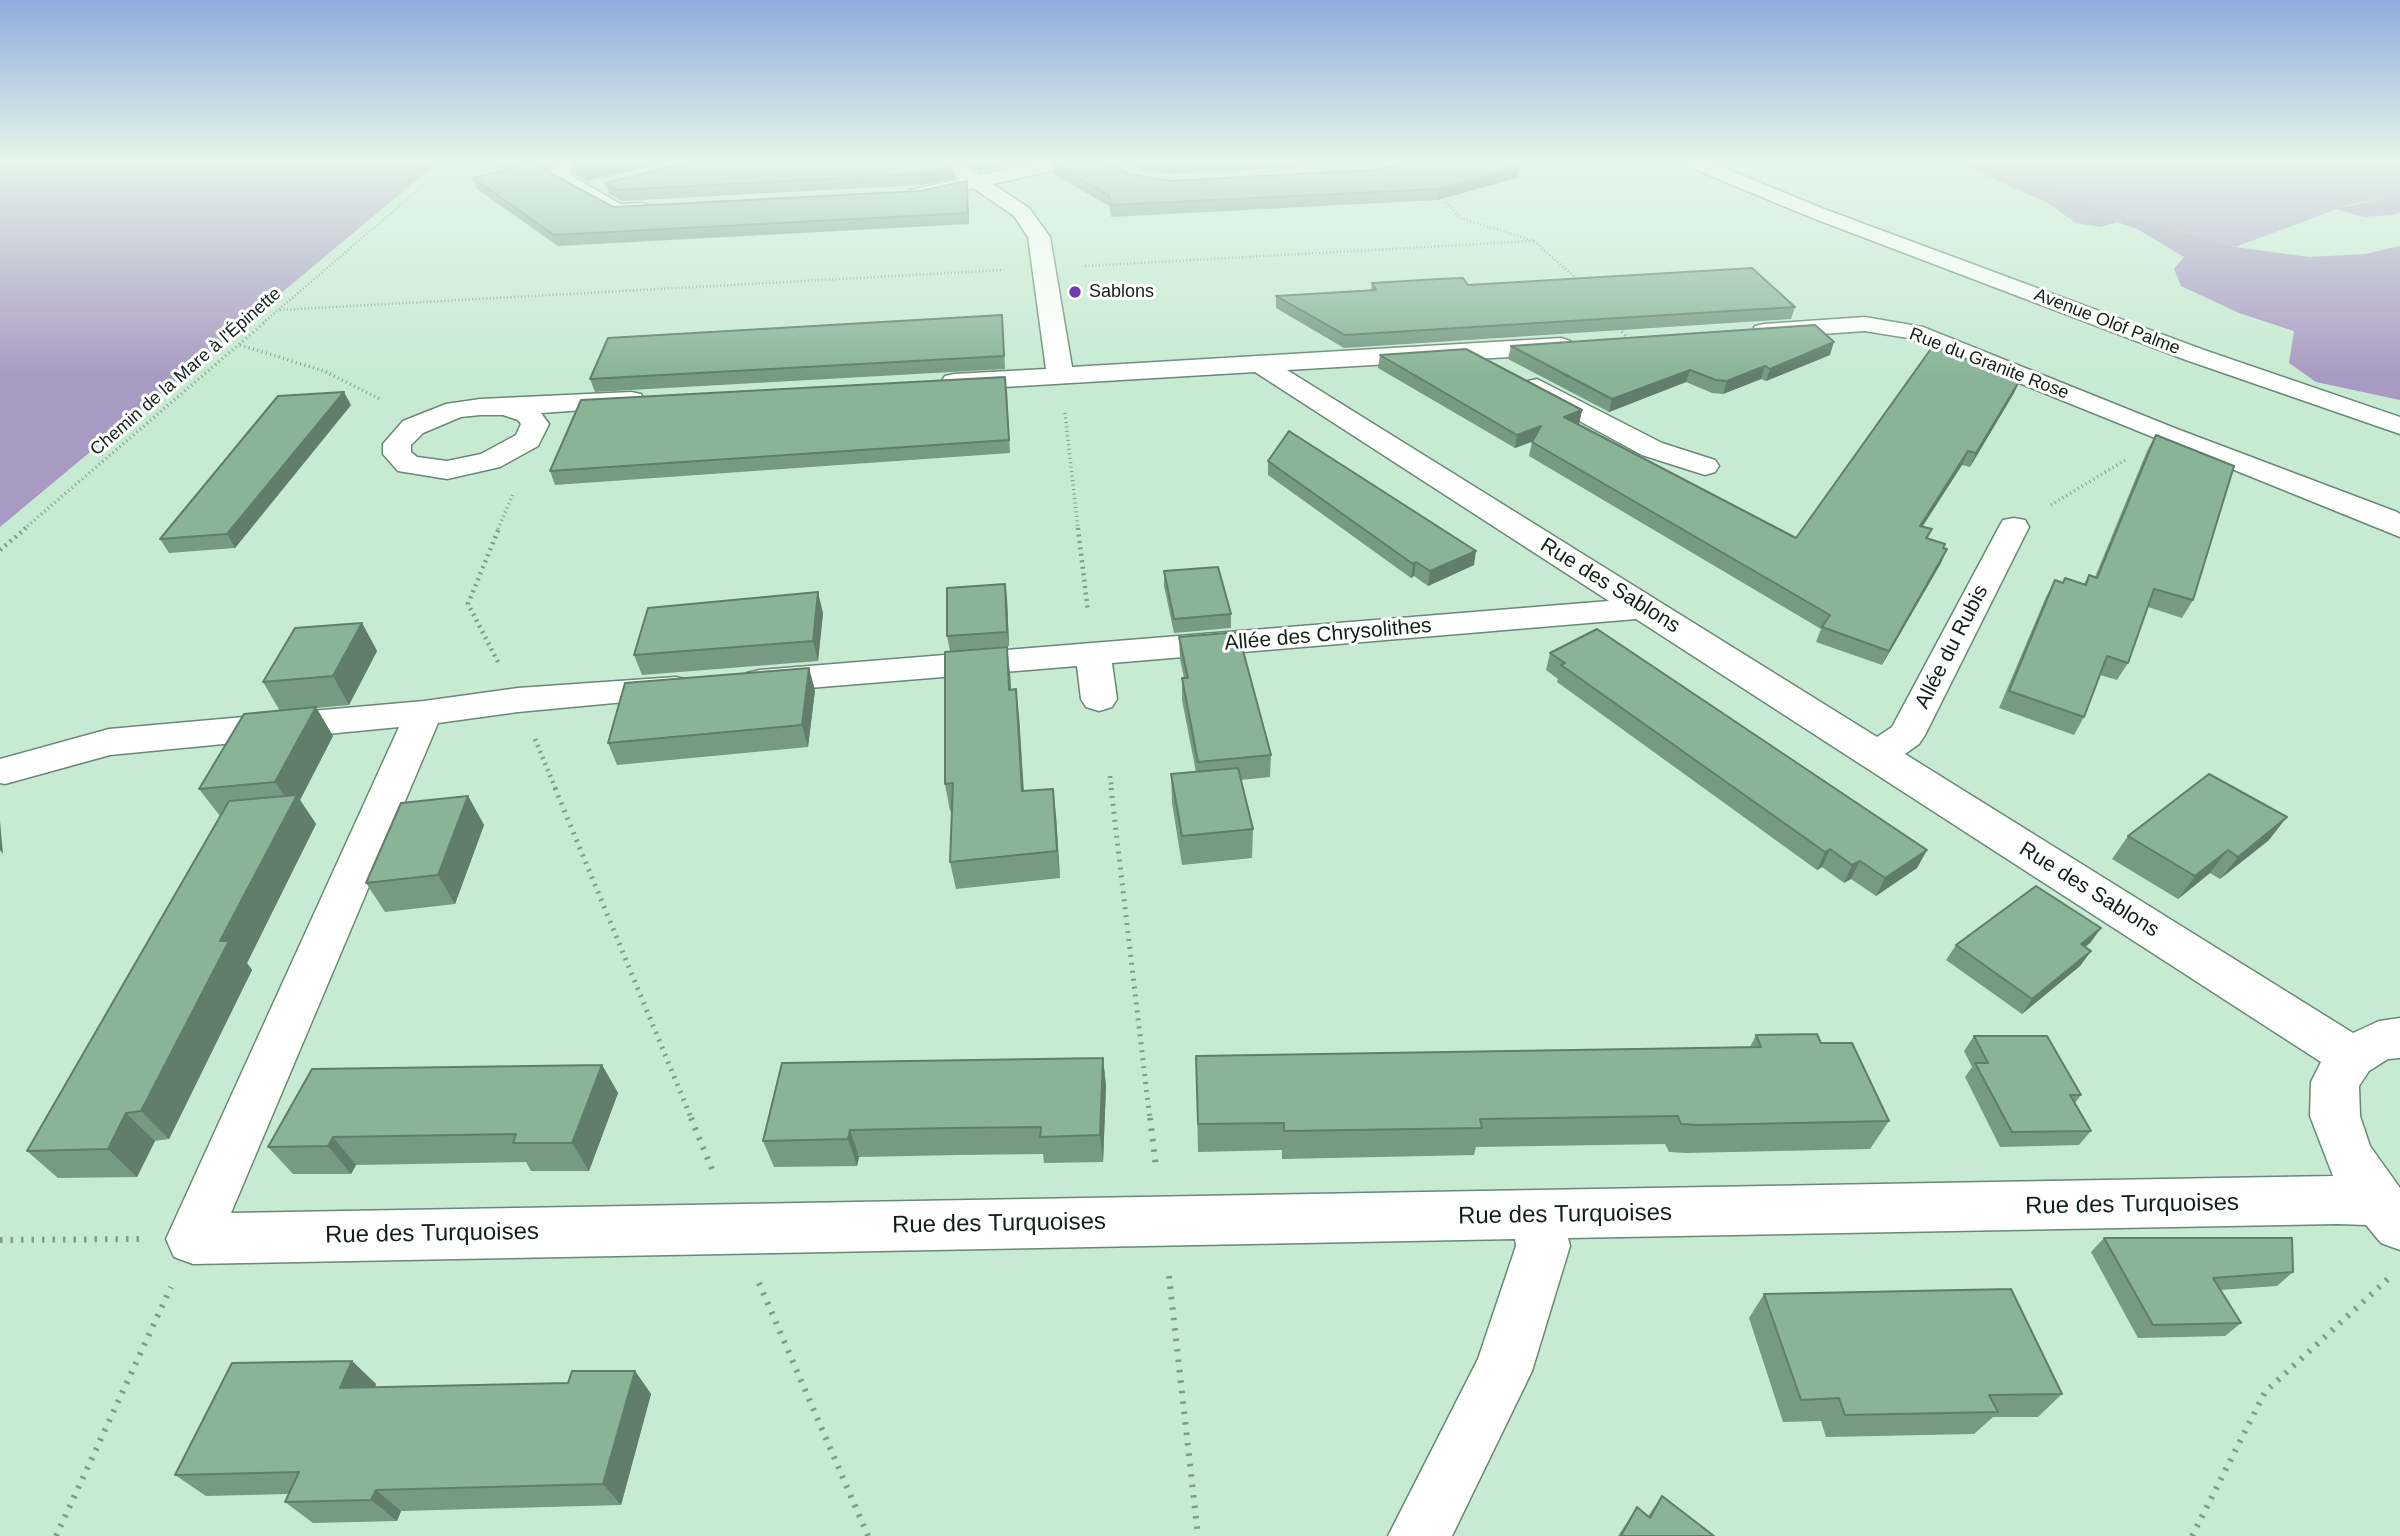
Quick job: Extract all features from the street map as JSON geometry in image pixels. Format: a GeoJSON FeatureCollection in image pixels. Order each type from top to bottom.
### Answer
{"type":"FeatureCollection","features":[{"type":"Feature","properties":{"kind":"street"},"geometry":{"type":"LineString","coordinates":[[1035,232],[1039,237],[1045,268],[1048,306],[1060,376]]}},
{"type":"Feature","properties":{"kind":"street","name":"Avenue Olof Palme"},"geometry":{"type":"LineString","coordinates":[[1866,232],[2195,355],[2400,426]]}},
{"type":"Feature","properties":{"kind":"street","name":"Rue du Granite Rose"},"geometry":{"type":"LineString","coordinates":[[1740,333],[1865,324],[1914,332],[2167,435],[2386,519],[2400,528]]}},
{"type":"Feature","properties":{"kind":"street"},"geometry":{"type":"LineString","coordinates":[[935,383],[1630,341]]}},
{"type":"Feature","properties":{"kind":"street"},"geometry":{"type":"LineString","coordinates":[[1470,352],[1652,449],[1705,467]]}},
{"type":"Feature","properties":{"kind":"street","name":"Rue des Sablons"},"geometry":{"type":"LineString","coordinates":[[1260,364],[2351,1057]]}},
{"type":"Feature","properties":{"kind":"street"},"geometry":{"type":"LineString","coordinates":[[504,407],[528,414],[535,424],[528,440],[512,452],[490,461],[447,470],[408,465],[397,454],[397,444],[413,427],[456,410],[504,407],[657,398]]}},
{"type":"Feature","properties":{"kind":"street","name":"Allée du Rubis"},"geometry":{"type":"LineString","coordinates":[[1877,755],[1906,735],[2014,527]]}},
{"type":"Feature","properties":{"kind":"street","name":"Allée des Chrysolithes"},"geometry":{"type":"LineString","coordinates":[[5,771],[108,742],[425,713],[519,700],[1645,608]]}},
{"type":"Feature","properties":{"kind":"street"},"geometry":{"type":"LineString","coordinates":[[1093,655],[1099,699]]}},
{"type":"Feature","properties":{"kind":"street"},"geometry":{"type":"LineString","coordinates":[[193,1239],[425,713]]}},
{"type":"Feature","properties":{"kind":"street"},"geometry":{"type":"LineString","coordinates":[[2389,1213],[2349,1157],[2335,1116],[2335,1082],[2351,1057],[2379,1041],[2400,1038]]}},
{"type":"Feature","properties":{"kind":"street","name":"Rue des Turquoises"},"geometry":{"type":"LineString","coordinates":[[193,1239],[2338,1200],[2389,1213]]}},
{"type":"Feature","properties":{"kind":"street"},"geometry":{"type":"LineString","coordinates":[[1419,1536],[1503,1371],[1543,1246],[1538,1215]]}},
{"type":"Feature","properties":{"kind":"path","name":"Chemin de la Mare à l'Épinette"},"geometry":{"type":"LineString","coordinates":[[0,550],[370,232]]}},
{"type":"Feature","properties":{"kind":"path"},"geometry":{"type":"LineString","coordinates":[[1504,232],[1534,241],[1569,269],[1586,289]]}},
{"type":"Feature","properties":{"kind":"path"},"geometry":{"type":"LineString","coordinates":[[280,310],[1534,241]]}},
{"type":"Feature","properties":{"kind":"path"},"geometry":{"type":"LineString","coordinates":[[1612,320],[1630,341]]}},
{"type":"Feature","properties":{"kind":"path"},"geometry":{"type":"LineString","coordinates":[[239,345],[324,372],[425,421]]}},
{"type":"Feature","properties":{"kind":"path"},"geometry":{"type":"LineString","coordinates":[[1060,376],[1093,655]]}},
{"type":"Feature","properties":{"kind":"path"},"geometry":{"type":"LineString","coordinates":[[2014,527],[2167,435]]}},
{"type":"Feature","properties":{"kind":"path"},"geometry":{"type":"LineString","coordinates":[[512,452],[522,470],[468,604],[519,700],[736,1229],[868,1536]]}},
{"type":"Feature","properties":{"kind":"path"},"geometry":{"type":"LineString","coordinates":[[1110,776],[1198,1536]]}},
{"type":"Feature","properties":{"kind":"path"},"geometry":{"type":"LineString","coordinates":[[0,1240],[193,1239],[56,1536]]}},
{"type":"Feature","properties":{"kind":"path"},"geometry":{"type":"LineString","coordinates":[[2192,1536],[2265,1392],[2400,1268]]}},
{"type":"Feature","properties":{"kind":"shaded area"},"geometry":{"type":"Polygon","coordinates":[[[0,232],[355,232],[0,527],[0,232]]]}},
{"type":"Feature","properties":{"kind":"shaded area"},"geometry":{"type":"Polygon","coordinates":[[[2141,232],[2181,232],[2235,247],[2309,257],[2365,254],[2400,246],[2400,400],[2316,382],[2289,363],[2294,331],[2239,313],[2181,286],[2174,269],[2184,257],[2141,232]]]}},
{"type":"Feature","properties":{"kind":"shaded area"},"geometry":{"type":"Polygon","coordinates":[[[2181,232],[2276,232],[2235,247],[2181,232]]]}},
{"type":"Feature","properties":{"kind":"building"},"geometry":{"type":"Polygon","coordinates":[[[549,232],[616,232],[554,235],[549,232]]]}},
{"type":"Feature","properties":{"kind":"building"},"geometry":{"type":"Polygon","coordinates":[[[1752,268],[1795,307],[1345,335],[1276,296],[1376,290],[1372,283],[1439,279],[1463,278],[1468,285],[1752,268]]]}},
{"type":"Feature","properties":{"kind":"building"},"geometry":{"type":"Polygon","coordinates":[[[1002,315],[1004,356],[590,379],[608,338],[1002,315]]]}},
{"type":"Feature","properties":{"kind":"building"},"geometry":{"type":"Polygon","coordinates":[[[1815,325],[1834,342],[1770,369],[1765,366],[1727,381],[1716,380],[1690,370],[1612,399],[1511,346],[1815,325]]]}},
{"type":"Feature","properties":{"kind":"building"},"geometry":{"type":"Polygon","coordinates":[[[1933,346],[2020,380],[1976,453],[1968,451],[1920,526],[1932,529],[1926,538],[1945,544],[1943,548],[1947,549],[1889,651],[1822,627],[1830,615],[1532,442],[1541,426],[1517,435],[1380,355],[1466,349],[1582,410],[1564,417],[1796,538],[1933,346]]]}},
{"type":"Feature","properties":{"kind":"building"},"geometry":{"type":"Polygon","coordinates":[[[1005,377],[1009,440],[550,471],[581,400],[1005,377]]]}},
{"type":"Feature","properties":{"kind":"building"},"geometry":{"type":"Polygon","coordinates":[[[344,392],[227,534],[160,539],[278,396],[344,392]]]}},
{"type":"Feature","properties":{"kind":"building"},"geometry":{"type":"Polygon","coordinates":[[[1289,431],[1476,551],[1430,571],[1416,562],[1413,564],[1268,461],[1289,431]]]}},
{"type":"Feature","properties":{"kind":"building"},"geometry":{"type":"Polygon","coordinates":[[[2156,435],[2234,466],[2193,600],[2154,589],[2128,663],[2107,656],[2084,717],[2009,691],[2055,580],[2063,583],[2065,578],[2086,585],[2089,575],[2097,578],[2156,435]]]}},
{"type":"Feature","properties":{"kind":"building"},"geometry":{"type":"Polygon","coordinates":[[[1218,567],[1231,614],[1174,619],[1164,571],[1218,567]]]}},
{"type":"Feature","properties":{"kind":"building"},"geometry":{"type":"Polygon","coordinates":[[[1005,584],[1007,632],[947,636],[947,588],[1005,584]]]}},
{"type":"Feature","properties":{"kind":"building"},"geometry":{"type":"Polygon","coordinates":[[[818,592],[813,641],[634,655],[648,608],[818,592]]]}},
{"type":"Feature","properties":{"kind":"building"},"geometry":{"type":"Polygon","coordinates":[[[362,623],[333,676],[263,682],[295,628],[362,623]]]}},
{"type":"Feature","properties":{"kind":"building"},"geometry":{"type":"Polygon","coordinates":[[[1597,629],[1927,850],[1885,878],[1860,861],[1852,865],[1830,849],[1825,852],[1561,665],[1565,663],[1550,653],[1597,629]]]}},
{"type":"Feature","properties":{"kind":"building"},"geometry":{"type":"Polygon","coordinates":[[[1238,632],[1271,755],[1198,762],[1182,678],[1188,678],[1179,637],[1238,632]]]}},
{"type":"Feature","properties":{"kind":"building"},"geometry":{"type":"Polygon","coordinates":[[[1007,647],[1009,690],[1016,689],[1022,791],[1053,789],[1057,851],[950,862],[953,783],[945,784],[945,652],[1007,647]]]}},
{"type":"Feature","properties":{"kind":"building"},"geometry":{"type":"Polygon","coordinates":[[[809,668],[802,725],[608,743],[625,683],[809,668]]]}},
{"type":"Feature","properties":{"kind":"building"},"geometry":{"type":"Polygon","coordinates":[[[316,707],[275,782],[199,789],[244,714],[316,707]]]}},
{"type":"Feature","properties":{"kind":"building"},"geometry":{"type":"Polygon","coordinates":[[[1238,768],[1253,829],[1182,836],[1171,774],[1238,768]]]}},
{"type":"Feature","properties":{"kind":"building"},"geometry":{"type":"Polygon","coordinates":[[[2209,774],[2287,817],[2238,857],[2228,850],[2195,876],[2128,836],[2209,774]]]}},
{"type":"Feature","properties":{"kind":"building"},"geometry":{"type":"Polygon","coordinates":[[[297,795],[220,941],[229,941],[141,1111],[126,1113],[108,1149],[27,1151],[229,801],[297,795]]]}},
{"type":"Feature","properties":{"kind":"building"},"geometry":{"type":"Polygon","coordinates":[[[468,796],[438,875],[366,883],[401,803],[468,796]]]}},
{"type":"Feature","properties":{"kind":"building"},"geometry":{"type":"Polygon","coordinates":[[[2036,886],[2101,928],[2081,944],[2091,951],[2032,999],[1956,945],[2036,886]]]}},
{"type":"Feature","properties":{"kind":"building"},"geometry":{"type":"Polygon","coordinates":[[[1817,1034],[1821,1043],[1852,1043],[1889,1121],[1700,1125],[1681,1124],[1678,1116],[1480,1119],[1482,1128],[1284,1131],[1284,1123],[1198,1124],[1196,1056],[1761,1047],[1756,1035],[1817,1034]]]}},
{"type":"Feature","properties":{"kind":"building"},"geometry":{"type":"Polygon","coordinates":[[[1974,1036],[2047,1036],[2081,1095],[2070,1095],[2091,1131],[2012,1132],[1975,1063],[1988,1063],[1974,1036]]]}},
{"type":"Feature","properties":{"kind":"building"},"geometry":{"type":"Polygon","coordinates":[[[1103,1058],[1100,1135],[1040,1137],[1041,1127],[952,1128],[850,1130],[848,1139],[763,1141],[782,1063],[1103,1058]]]}},
{"type":"Feature","properties":{"kind":"building"},"geometry":{"type":"Polygon","coordinates":[[[602,1065],[572,1143],[513,1143],[516,1134],[333,1137],[328,1146],[268,1147],[312,1069],[602,1065]]]}},
{"type":"Feature","properties":{"kind":"building"},"geometry":{"type":"Polygon","coordinates":[[[2104,1238],[2292,1238],[2293,1272],[2213,1278],[2241,1323],[2153,1325],[2104,1238]]]}},
{"type":"Feature","properties":{"kind":"building"},"geometry":{"type":"Polygon","coordinates":[[[2011,1289],[2062,1394],[1989,1395],[1998,1412],[1845,1415],[1839,1398],[1801,1400],[1764,1294],[2011,1289]]]}},
{"type":"Feature","properties":{"kind":"building"},"geometry":{"type":"Polygon","coordinates":[[[352,1361],[340,1388],[568,1383],[572,1371],[635,1371],[603,1484],[376,1490],[371,1500],[285,1502],[299,1472],[175,1475],[232,1363],[352,1361]]]}},
{"type":"Feature","properties":{"kind":"building"},"geometry":{"type":"Polygon","coordinates":[[[1662,1496],[1714,1536],[1621,1536],[1637,1507],[1650,1518],[1662,1496]]]}},
{"type":"Feature","properties":{"kind":"place","name":"Sablons"},"geometry":{"type":"Point","coordinates":[1075,292]}}]}
